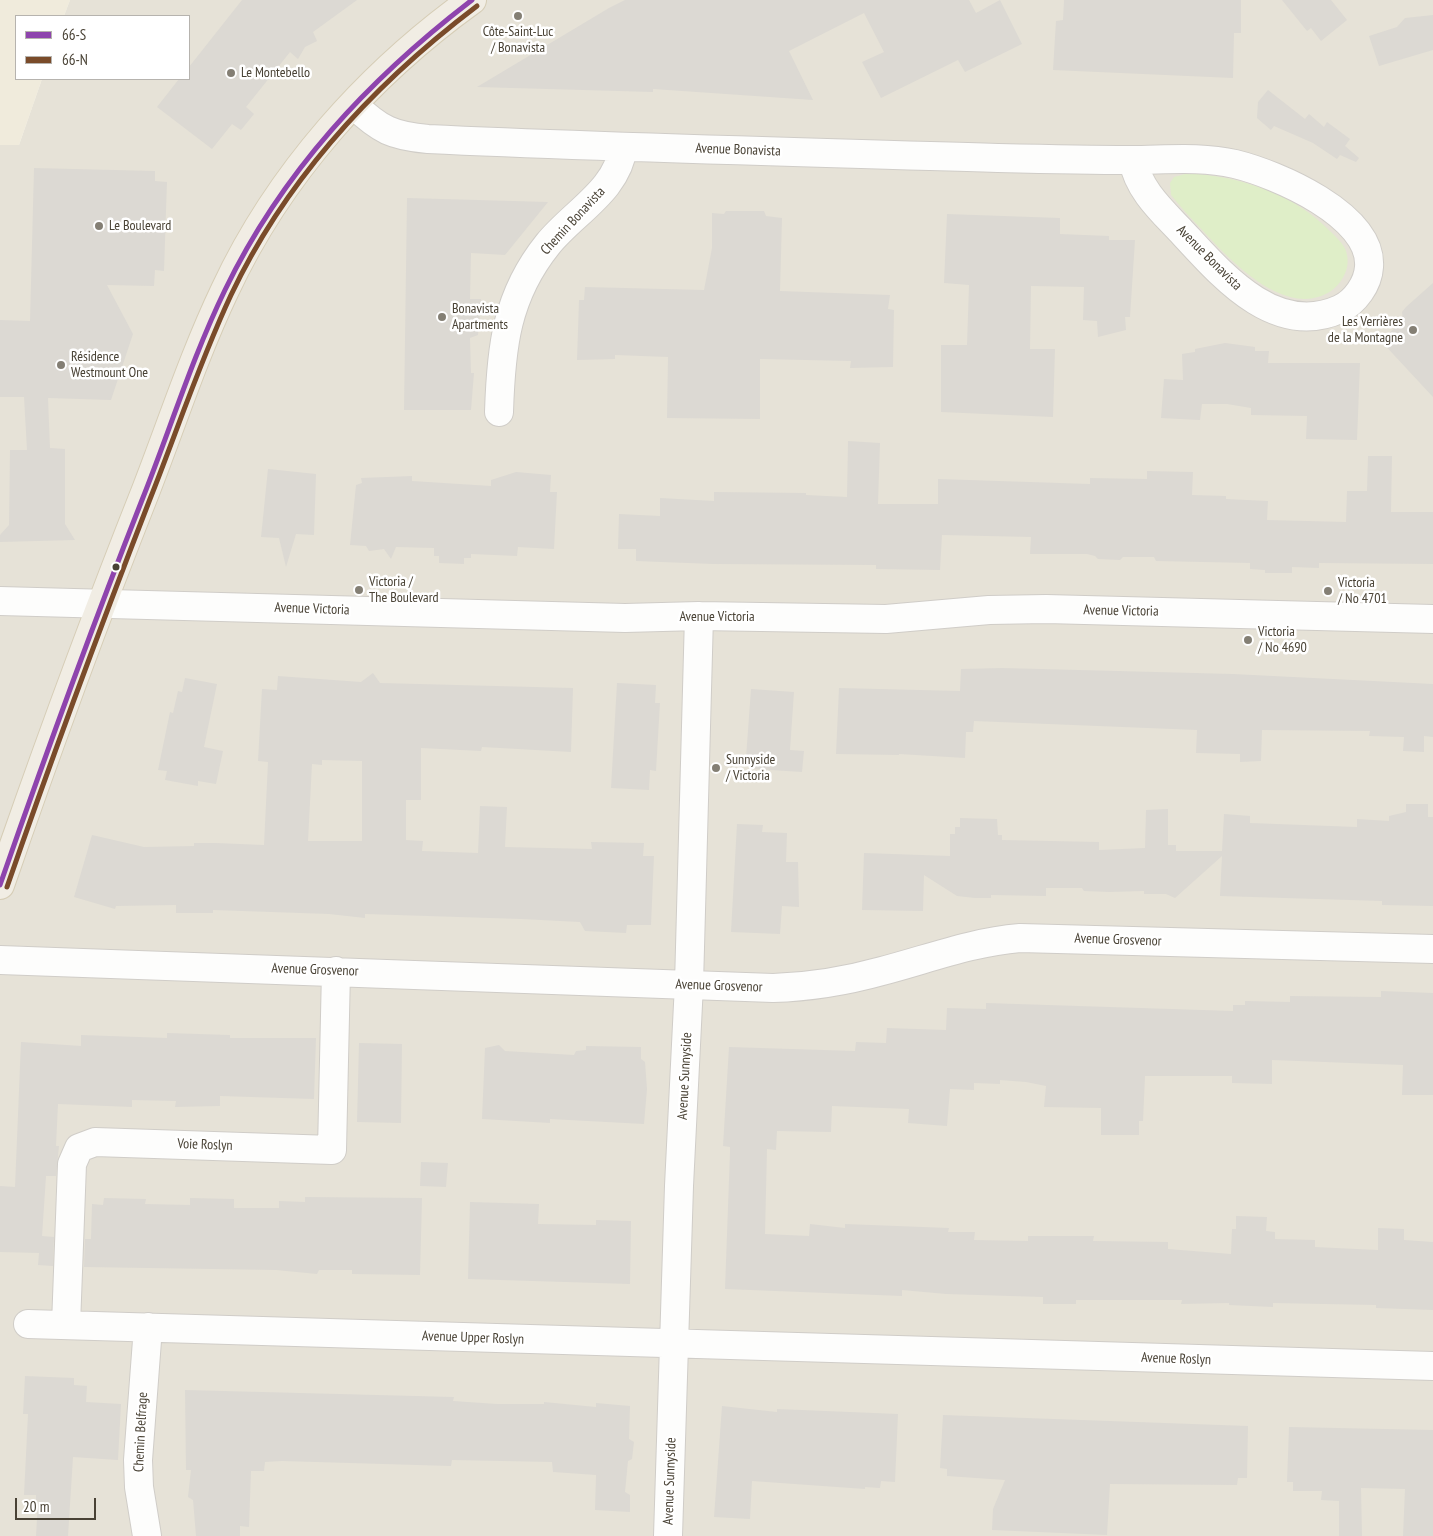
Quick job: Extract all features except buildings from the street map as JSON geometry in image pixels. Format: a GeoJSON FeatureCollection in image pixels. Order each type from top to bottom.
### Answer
{"type":"FeatureCollection","features":[{"type":"Feature","properties":{"kind":"main road"},"geometry":{"type":"LineString","coordinates":[[0,885],[101,604],[210,323],[240,260],[294,175],[318,144],[396,61],[472,0]]}},
{"type":"Feature","properties":{"kind":"street","name":"Avenue Bonavista"},"geometry":{"type":"LineString","coordinates":[[354,106],[377,126],[403,136],[623,147],[1133,160],[1182,158],[1213,160],[1266,173],[1300,188],[1332,210],[1361,240],[1369,260],[1364,285],[1346,306],[1318,316],[1289,315],[1259,303],[1221,274],[1157,206],[1141,183],[1133,160]]}},
{"type":"Feature","properties":{"kind":"street","name":"Chemin Bonavista"},"geometry":{"type":"LineString","coordinates":[[499,412],[504,338],[508,320],[523,283],[548,244],[612,178],[620,164],[623,147]]}},
{"type":"Feature","properties":{"kind":"street","name":"Avenue Victoria"},"geometry":{"type":"LineString","coordinates":[[0,601],[625,618],[699,616],[886,619],[980,611],[1046,609],[1433,619]]}},
{"type":"Feature","properties":{"kind":"street","name":"Avenue Sunnyside"},"geometry":{"type":"LineString","coordinates":[[668,1536],[676,1344],[679,1186],[689,984],[699,616]]}},
{"type":"Feature","properties":{"kind":"street","name":"Avenue Grosvenor"},"geometry":{"type":"LineString","coordinates":[[0,960],[806,987],[882,972],[992,941],[1020,938],[1433,949]]}},
{"type":"Feature","properties":{"kind":"street","name":"Voie Roslyn"},"geometry":{"type":"LineString","coordinates":[[66,1325],[72,1164],[75,1153],[83,1145],[95,1142],[145,1143],[332,1150],[336,971]]}},
{"type":"Feature","properties":{"kind":"street","name":"Avenue Upper Roslyn"},"geometry":{"type":"LineString","coordinates":[[28,1324],[918,1352]]}},
{"type":"Feature","properties":{"kind":"street","name":"Chemin Belfrage"},"geometry":{"type":"LineString","coordinates":[[147,1536],[139,1487],[138,1460],[148,1327]]}},
{"type":"Feature","properties":{"kind":"street","name":"Avenue Roslyn"},"geometry":{"type":"LineString","coordinates":[[918,1352],[1433,1366]]}},
{"type":"Feature","properties":{"kind":"shaded area"},"geometry":{"type":"Polygon","coordinates":[[[0,0],[70,0],[64,15],[15,15],[15,80],[42,80],[19,145],[0,145],[0,0]]]}},
{"type":"Feature","properties":{"kind":"shaded area"},"geometry":{"type":"Polygon","coordinates":[[[70,0],[1433,0],[1433,1536],[0,1536],[0,145],[19,145],[42,80],[190,80],[190,15],[64,15],[70,0]]]}},
{"type":"Feature","properties":{"kind":"green space"},"geometry":{"type":"Polygon","coordinates":[[[1189,173],[1248,183],[1284,198],[1317,219],[1345,249],[1348,260],[1342,280],[1331,291],[1314,298],[1296,298],[1278,293],[1261,284],[1229,258],[1171,195],[1170,183],[1174,177],[1189,173]]]}},
{"type":"Feature","properties":{"kind":"transit line","name":"66-S"},"geometry":{"type":"LineString","coordinates":[[0,885],[105,596],[192,368],[225,290],[273,206],[331,130],[398,62],[472,0]]}},
{"type":"Feature","properties":{"kind":"transit line","name":"66-N"},"geometry":{"type":"LineString","coordinates":[[7,887],[113,596],[199,371],[231,295],[253,252],[306,172],[336,136],[403,67],[477,6]]}},
{"type":"Feature","properties":{"kind":"place","name":"Côte-Saint-Luc / Bonavista"},"geometry":{"type":"Point","coordinates":[518,16]}},
{"type":"Feature","properties":{"kind":"place","name":"Le Montebello"},"geometry":{"type":"Point","coordinates":[231,73]}},
{"type":"Feature","properties":{"kind":"place","name":"Le Boulevard"},"geometry":{"type":"Point","coordinates":[99,226]}},
{"type":"Feature","properties":{"kind":"place","name":"Bonavista Apartments"},"geometry":{"type":"Point","coordinates":[442,317]}},
{"type":"Feature","properties":{"kind":"place","name":"Les Verrières de la Montagne"},"geometry":{"type":"Point","coordinates":[1413,330]}},
{"type":"Feature","properties":{"kind":"place","name":"Résidence Westmount One"},"geometry":{"type":"Point","coordinates":[61,365]}},
{"type":"Feature","properties":{"kind":"place","name":"Victoria / The Boulevard"},"geometry":{"type":"Point","coordinates":[359,590]}},
{"type":"Feature","properties":{"kind":"place","name":"Victoria / No 4701"},"geometry":{"type":"Point","coordinates":[1328,591]}},
{"type":"Feature","properties":{"kind":"place","name":"Victoria / No 4690"},"geometry":{"type":"Point","coordinates":[1248,640]}},
{"type":"Feature","properties":{"kind":"place","name":"Sunnyside / Victoria"},"geometry":{"type":"Point","coordinates":[716,768]}}]}
